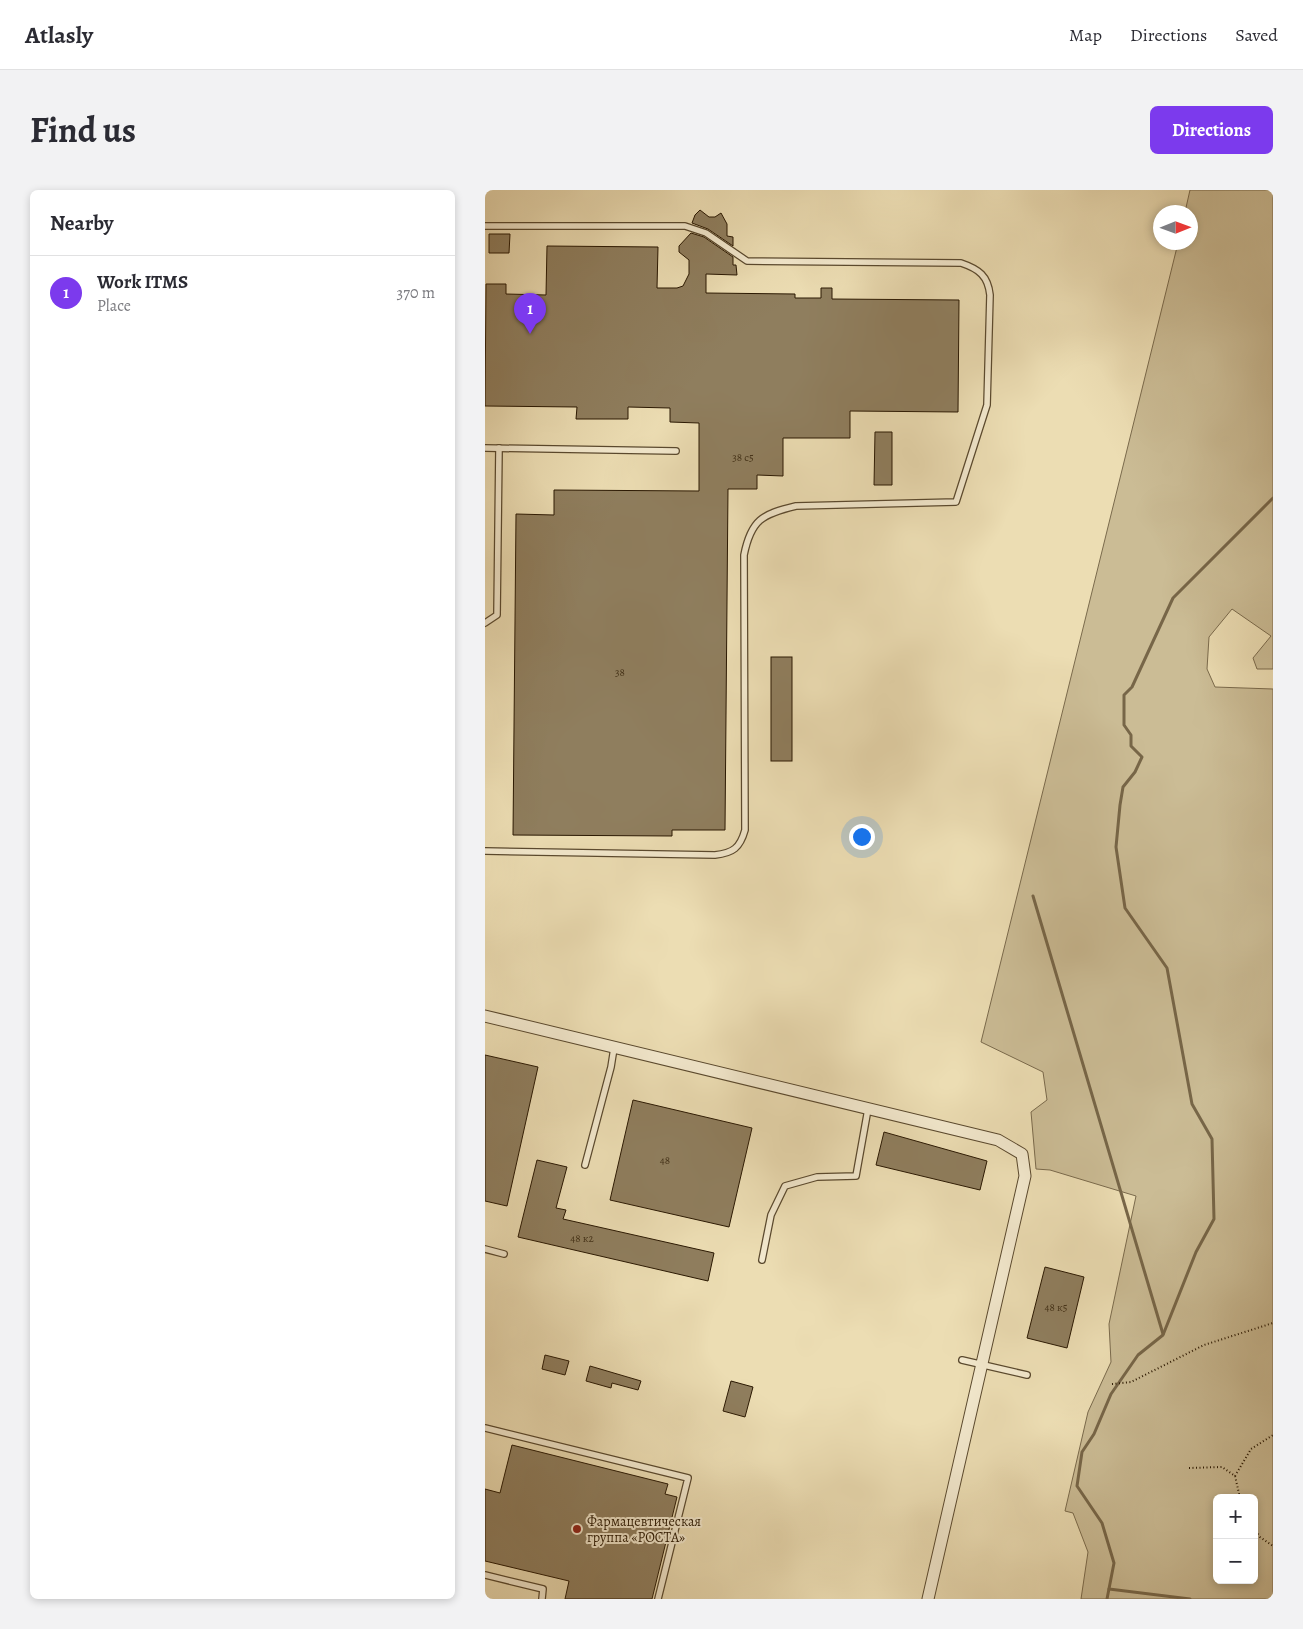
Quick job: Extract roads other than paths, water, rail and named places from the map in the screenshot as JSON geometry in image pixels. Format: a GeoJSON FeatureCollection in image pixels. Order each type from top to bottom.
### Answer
{"type":"FeatureCollection","features":[{"type":"Feature","properties":{"kind":"street"},"geometry":{"type":"LineString","coordinates":[[485,1016],[998,1140],[1022,1154],[1025,1176],[928,1599]]}},
{"type":"Feature","properties":{"kind":"lane"},"geometry":{"type":"LineString","coordinates":[[485,226],[685,226],[706,233],[747,261],[961,263],[974,267],[983,274],[988,284],[990,295],[987,405],[956,502],[796,506],[776,510],[758,521],[748,534],[744,555],[745,830],[741,844],[729,854],[715,855],[485,851]]}},
{"type":"Feature","properties":{"kind":"lane"},"geometry":{"type":"LineString","coordinates":[[485,448],[676,451]]}},
{"type":"Feature","properties":{"kind":"lane"},"geometry":{"type":"LineString","coordinates":[[485,623],[497,615],[499,448]]}},
{"type":"Feature","properties":{"kind":"lane"},"geometry":{"type":"LineString","coordinates":[[585,1165],[611,1067],[614,1048]]}},
{"type":"Feature","properties":{"kind":"lane"},"geometry":{"type":"LineString","coordinates":[[762,1260],[771,1215],[785,1186],[817,1177],[856,1176],[868,1109]]}},
{"type":"Feature","properties":{"kind":"lane"},"geometry":{"type":"LineString","coordinates":[[485,1249],[504,1254]]}},
{"type":"Feature","properties":{"kind":"lane"},"geometry":{"type":"LineString","coordinates":[[962,1360],[1027,1375]]}},
{"type":"Feature","properties":{"kind":"lane"},"geometry":{"type":"LineString","coordinates":[[485,1428],[688,1478],[658,1599]]}},
{"type":"Feature","properties":{"kind":"lane"},"geometry":{"type":"LineString","coordinates":[[485,1575],[543,1589],[542,1599]]}},
{"type":"Feature","properties":{"kind":"waterway"},"geometry":{"type":"LineString","coordinates":[[1107,1599],[1114,1563],[1102,1523],[1077,1486],[1082,1452],[1094,1434],[1111,1394],[1138,1355],[1163,1335],[1196,1252],[1214,1219],[1212,1139],[1192,1104],[1167,968],[1125,908],[1116,847],[1120,805],[1123,787],[1135,772],[1142,757],[1131,746],[1131,735],[1124,725],[1124,695],[1132,687],[1173,598],[1273,498]]}},
{"type":"Feature","properties":{"kind":"waterway"},"geometry":{"type":"LineString","coordinates":[[1033,896],[1163,1334]]}},
{"type":"Feature","properties":{"kind":"waterway"},"geometry":{"type":"LineString","coordinates":[[1109,1589],[1190,1599]]}},
{"type":"Feature","properties":{"kind":"place","name":"Work ITMS"},"geometry":{"type":"Point","coordinates":[530,334]}},
{"type":"Feature","properties":{"kind":"place","name":"Фармацевтическая группа «РОСТА»"},"geometry":{"type":"Point","coordinates":[577,1529]}}]}
